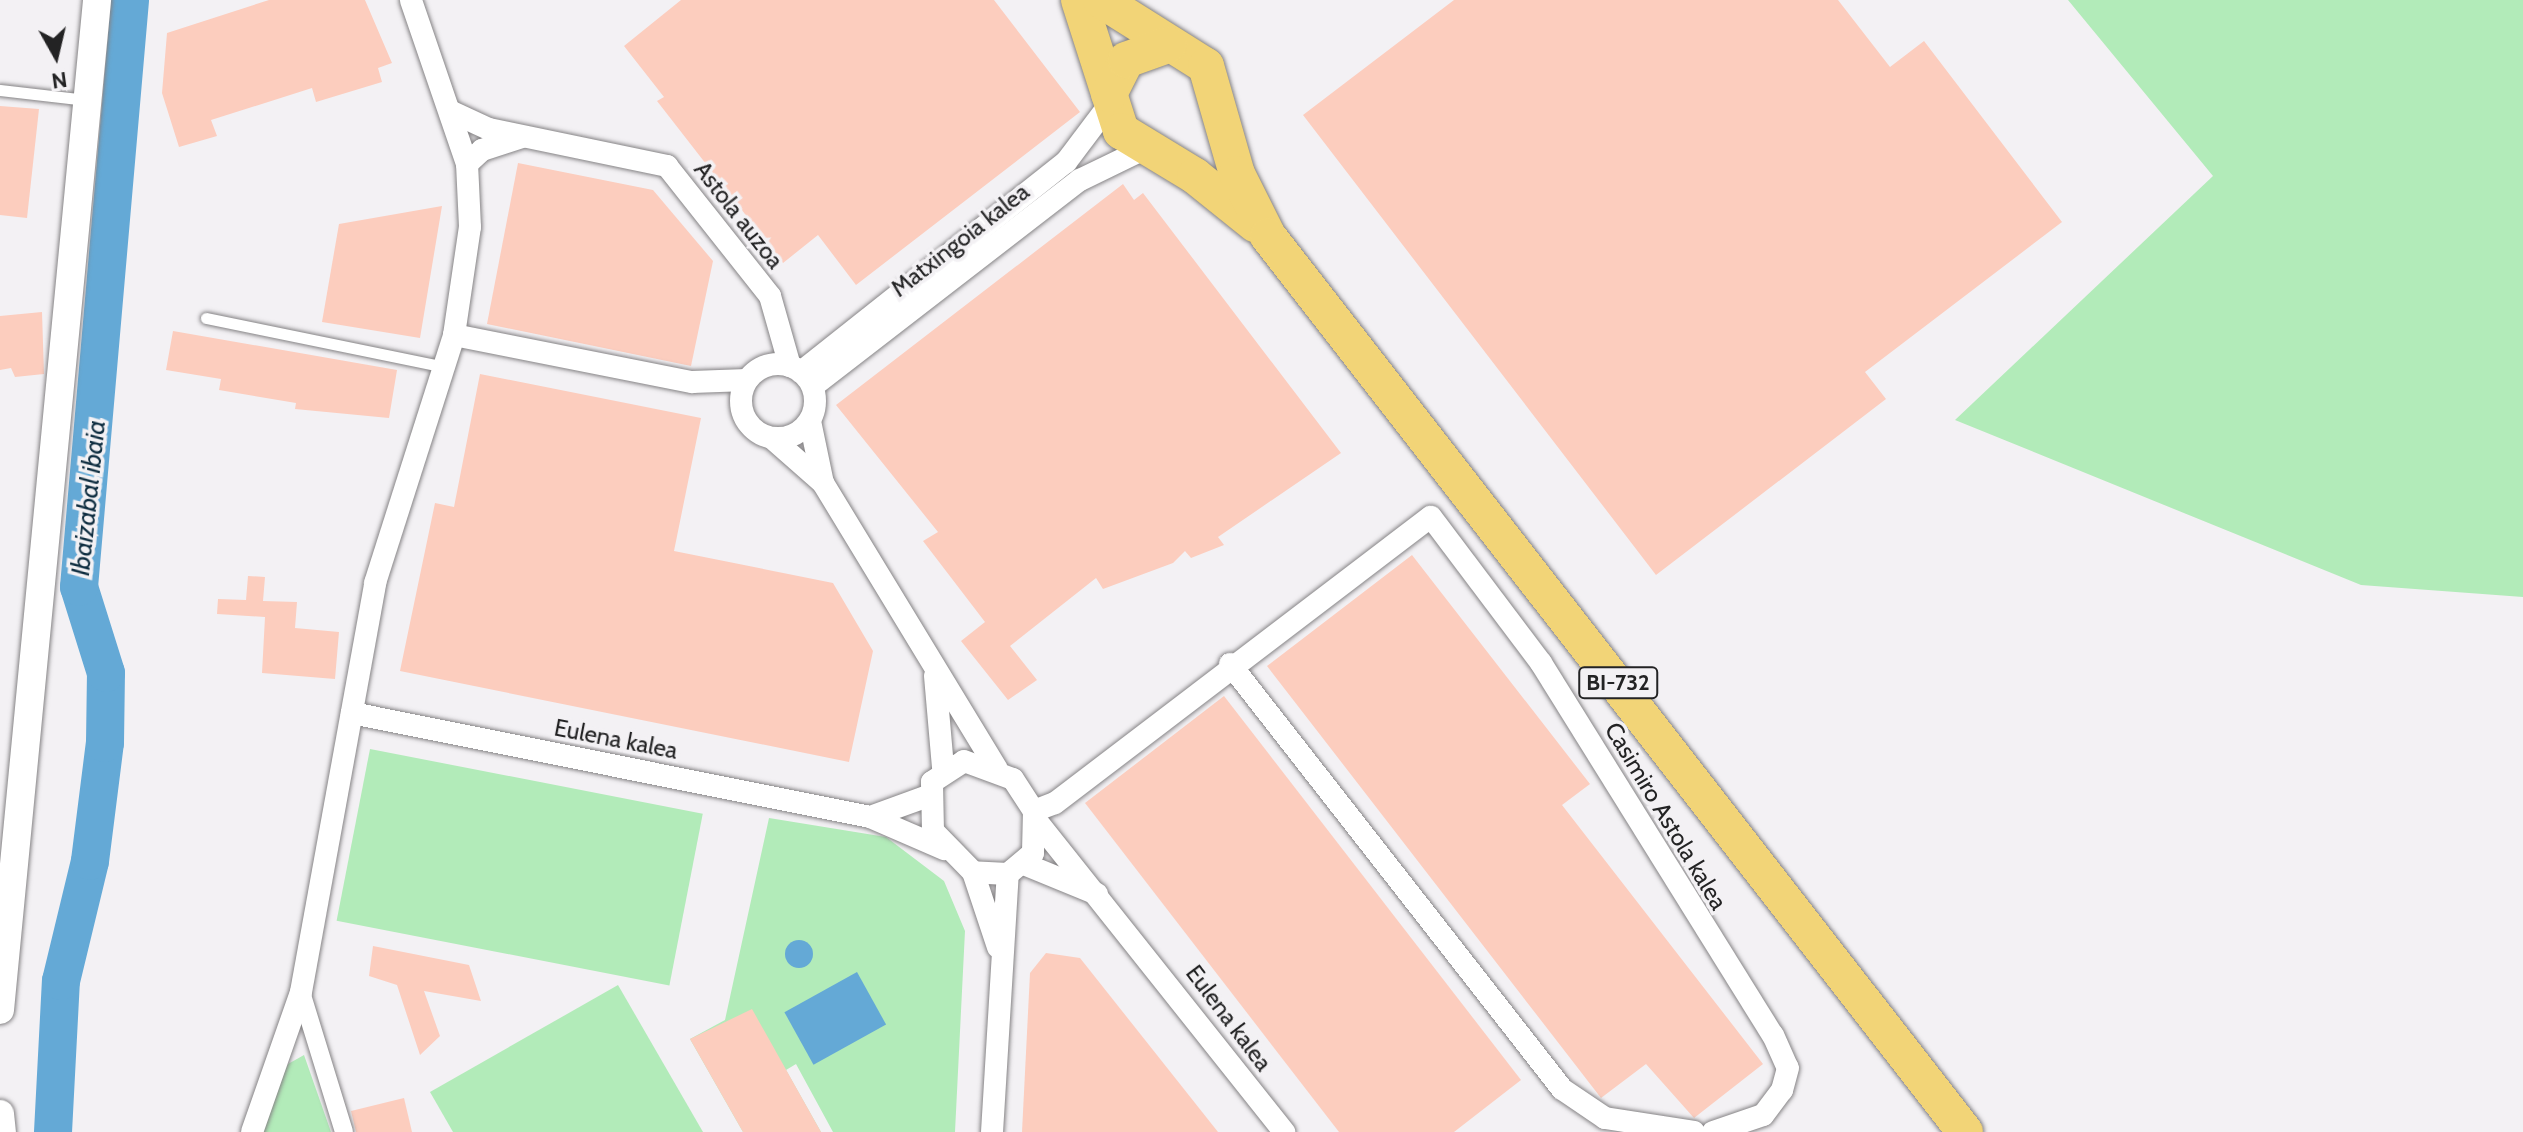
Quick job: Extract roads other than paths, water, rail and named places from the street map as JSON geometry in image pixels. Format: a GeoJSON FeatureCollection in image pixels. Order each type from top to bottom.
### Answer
{"type":"FeatureCollection","features":[{"type":"Feature","properties":{"kind":"main road","name":"BI-732"},"geometry":{"type":"LineString","coordinates":[[1079,0],[1121,131],[1152,150],[1268,236]]}},
{"type":"Feature","properties":{"kind":"main road","name":"BI-732"},"geometry":{"type":"LineString","coordinates":[[1101,0],[1168,45],[1206,66],[1237,174],[1268,236],[1965,1132]]}},
{"type":"Feature","properties":{"kind":"main road"},"geometry":{"type":"LineString","coordinates":[[1109,100],[1126,60],[1168,45]]}},
{"type":"Feature","properties":{"kind":"main road"},"geometry":{"type":"LineString","coordinates":[[1152,150],[1192,143],[1216,107]]}},
{"type":"Feature","properties":{"kind":"street"},"geometry":{"type":"LineString","coordinates":[[0,1010],[90,101],[97,0]]}},
{"type":"Feature","properties":{"kind":"street"},"geometry":{"type":"LineString","coordinates":[[252,1132],[301,992],[375,583],[454,335],[470,227],[467,164],[452,112],[411,0]]}},
{"type":"Feature","properties":{"kind":"street","name":"Matxingoia kalea"},"geometry":{"type":"LineString","coordinates":[[801,374],[1066,162],[1109,100]]}},
{"type":"Feature","properties":{"kind":"street","name":"Astola auzoa"},"geometry":{"type":"LineString","coordinates":[[452,112],[527,135],[667,166],[770,296],[801,374]]}},
{"type":"Feature","properties":{"kind":"street"},"geometry":{"type":"LineString","coordinates":[[467,164],[482,150],[527,135]]}},
{"type":"Feature","properties":{"kind":"street","name":"Matxingoia kalea"},"geometry":{"type":"LineString","coordinates":[[801,374],[1080,180],[1152,150]]}},
{"type":"Feature","properties":{"kind":"street","name":"Astola auzoa"},"geometry":{"type":"LineString","coordinates":[[766,365],[770,296]]}},
{"type":"Feature","properties":{"kind":"street"},"geometry":{"type":"LineString","coordinates":[[454,335],[692,382],[747,380]]}},
{"type":"Feature","properties":{"kind":"street"},"geometry":{"type":"LineString","coordinates":[[823,483],[801,374],[766,365],[747,380],[740,404],[750,427],[773,439],[823,483],[997,769]]}},
{"type":"Feature","properties":{"kind":"street"},"geometry":{"type":"LineString","coordinates":[[692,382],[740,404]]}},
{"type":"Feature","properties":{"kind":"street"},"geometry":{"type":"LineString","coordinates":[[773,439],[794,435],[810,421]]}},
{"type":"Feature","properties":{"kind":"street","name":"Casimiro Astola kalea"},"geometry":{"type":"LineString","coordinates":[[1035,816],[1230,664],[1431,517],[1541,663],[1773,1035],[1788,1068],[1782,1090],[1763,1115],[1713,1132]]}},
{"type":"Feature","properties":{"kind":"street"},"geometry":{"type":"LineString","coordinates":[[1230,664],[1562,1089],[1605,1118],[1694,1132]]}},
{"type":"Feature","properties":{"kind":"street"},"geometry":{"type":"LineString","coordinates":[[935,671],[943,768],[928,796],[933,831],[944,849],[973,872],[1001,956]]}},
{"type":"Feature","properties":{"kind":"street","name":"Eulena kalea"},"geometry":{"type":"LineString","coordinates":[[352,713],[870,817],[944,849]]}},
{"type":"Feature","properties":{"kind":"street"},"geometry":{"type":"LineString","coordinates":[[943,768],[980,761],[997,769],[1023,790],[1035,816],[1037,839],[1016,869],[1001,956],[992,1132]]}},
{"type":"Feature","properties":{"kind":"street"},"geometry":{"type":"LineString","coordinates":[[1023,790],[1075,786]]}},
{"type":"Feature","properties":{"kind":"street"},"geometry":{"type":"LineString","coordinates":[[870,817],[928,796]]}},
{"type":"Feature","properties":{"kind":"street","name":"Eulena kalea"},"geometry":{"type":"LineString","coordinates":[[1035,816],[1104,897],[1284,1132]]}},
{"type":"Feature","properties":{"kind":"street"},"geometry":{"type":"LineString","coordinates":[[973,872],[1016,869],[1104,897]]}},
{"type":"Feature","properties":{"kind":"street"},"geometry":{"type":"LineString","coordinates":[[301,992],[344,1132]]}},
{"type":"Feature","properties":{"kind":"street"},"geometry":{"type":"LineString","coordinates":[[0,1114],[2,1132]]}},
{"type":"Feature","properties":{"kind":"lane"},"geometry":{"type":"LineString","coordinates":[[0,90],[90,101]]}},
{"type":"Feature","properties":{"kind":"lane"},"geometry":{"type":"LineString","coordinates":[[206,318],[444,367]]}},
{"type":"Feature","properties":{"kind":"water"},"geometry":{"type":"Polygon","coordinates":[[[799,940],[809,944],[813,954],[809,964],[799,968],[789,964],[785,954],[789,944],[799,940]]]}},
{"type":"Feature","properties":{"kind":"water"},"geometry":{"type":"Polygon","coordinates":[[[857,972],[886,1024],[813,1065],[784,1012],[857,972]]]}},
{"type":"Feature","properties":{"kind":"waterway","name":"Ibaizabal ibaia"},"geometry":{"type":"LineString","coordinates":[[53,1132],[61,981],[90,861],[105,743],[106,673],[79,587],[130,0]]}}]}
